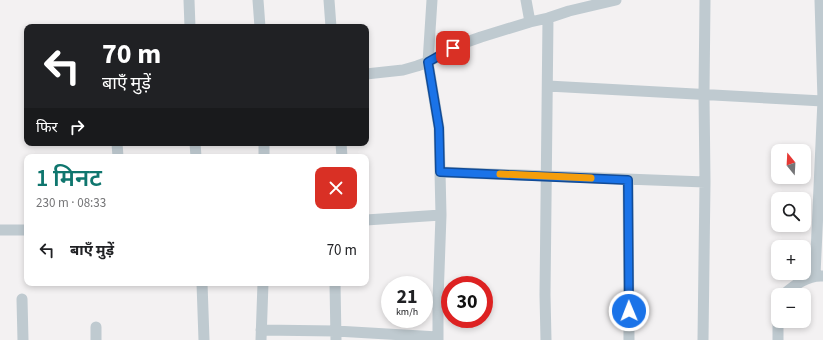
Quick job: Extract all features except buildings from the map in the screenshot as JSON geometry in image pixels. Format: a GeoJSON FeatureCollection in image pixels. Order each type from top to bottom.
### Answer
{"type":"FeatureCollection","features":[{"type":"Feature","properties":{"kind":"street"},"geometry":{"type":"LineString","coordinates":[[189,0],[190,24]]}},
{"type":"Feature","properties":{"kind":"street"},"geometry":{"type":"LineString","coordinates":[[258,0],[260,24]]}},
{"type":"Feature","properties":{"kind":"street"},"geometry":{"type":"LineString","coordinates":[[329,0],[331,24]]}},
{"type":"Feature","properties":{"kind":"street"},"geometry":{"type":"LineString","coordinates":[[262,286],[261,335],[336,335],[438,338],[441,215],[439,128],[428,62],[432,0]]}},
{"type":"Feature","properties":{"kind":"street"},"geometry":{"type":"LineString","coordinates":[[526,0],[530,22]]}},
{"type":"Feature","properties":{"kind":"street"},"geometry":{"type":"LineString","coordinates":[[369,74],[403,70],[428,62],[461,44],[481,37],[598,2],[616,0]]}},
{"type":"Feature","properties":{"kind":"street"},"geometry":{"type":"LineString","coordinates":[[703,340],[705,0]]}},
{"type":"Feature","properties":{"kind":"street"},"geometry":{"type":"LineString","coordinates":[[791,288],[795,284],[819,276],[823,100],[820,0]]}},
{"type":"Feature","properties":{"kind":"street"},"geometry":{"type":"LineString","coordinates":[[546,340],[545,295],[548,18]]}},
{"type":"Feature","properties":{"kind":"street"},"geometry":{"type":"LineString","coordinates":[[548,86],[823,100]]}},
{"type":"Feature","properties":{"kind":"street"},"geometry":{"type":"LineString","coordinates":[[440,172],[704,182]]}},
{"type":"Feature","properties":{"kind":"street"},"geometry":{"type":"LineString","coordinates":[[628,180],[629,340]]}},
{"type":"Feature","properties":{"kind":"street"},"geometry":{"type":"LineString","coordinates":[[369,220],[441,215]]}},
{"type":"Feature","properties":{"kind":"street"},"geometry":{"type":"LineString","coordinates":[[0,230],[24,230]]}},
{"type":"Feature","properties":{"kind":"street"},"geometry":{"type":"LineString","coordinates":[[202,286],[204,340]]}},
{"type":"Feature","properties":{"kind":"street"},"geometry":{"type":"LineString","coordinates":[[335,286],[336,335]]}},
{"type":"Feature","properties":{"kind":"street"},"geometry":{"type":"LineString","coordinates":[[22,299],[22,340]]}},
{"type":"Feature","properties":{"kind":"street"},"geometry":{"type":"LineString","coordinates":[[96,327],[96,340]]}},
{"type":"Feature","properties":{"kind":"street"},"geometry":{"type":"LineString","coordinates":[[778,328],[778,340]]}},
{"type":"Feature","properties":{"kind":"slow traffic"},"geometry":{"type":"LineString","coordinates":[[500,174],[591,178]]}},
{"type":"Feature","properties":{"kind":"route"},"geometry":{"type":"LineString","coordinates":[[453,48],[428,62],[439,128],[440,172],[628,180],[629,311]]}}]}
